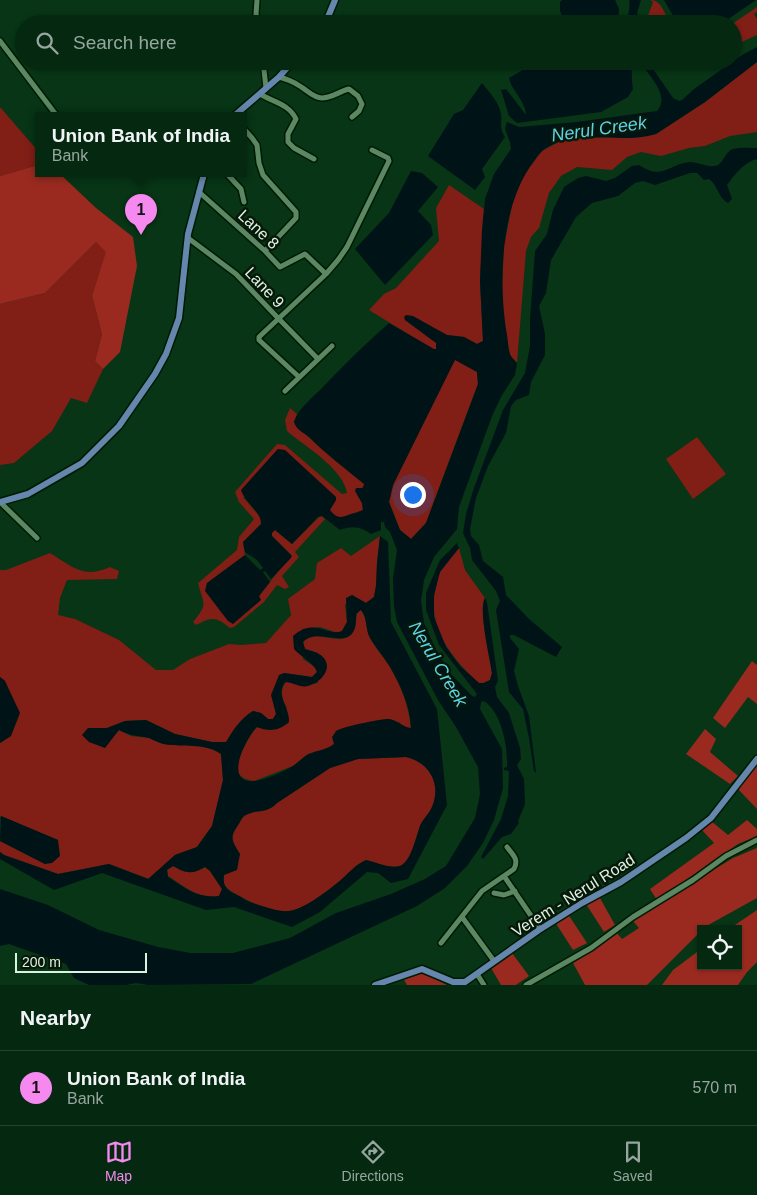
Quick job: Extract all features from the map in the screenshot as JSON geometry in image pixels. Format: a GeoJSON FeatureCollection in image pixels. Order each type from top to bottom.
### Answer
{"type":"FeatureCollection","features":[{"type":"Feature","properties":{"kind":"main road"},"geometry":{"type":"LineString","coordinates":[[330,15],[335,0]]}},
{"type":"Feature","properties":{"kind":"main road"},"geometry":{"type":"LineString","coordinates":[[239,112],[285,70]]}},
{"type":"Feature","properties":{"kind":"main road"},"geometry":{"type":"LineString","coordinates":[[0,502],[28,494],[82,464],[119,426],[155,374],[166,354],[179,318],[188,238],[203,177]]}},
{"type":"Feature","properties":{"kind":"main road","name":"Verem - Nerul Road"},"geometry":{"type":"LineString","coordinates":[[375,985],[422,968],[457,983],[464,983],[540,929],[621,882],[686,838],[711,818],[757,759]]}},
{"type":"Feature","properties":{"kind":"street"},"geometry":{"type":"LineString","coordinates":[[256,15],[257,0]]}},
{"type":"Feature","properties":{"kind":"street"},"geometry":{"type":"LineString","coordinates":[[0,41],[15,61]]}},
{"type":"Feature","properties":{"kind":"street"},"geometry":{"type":"LineString","coordinates":[[22,70],[54,112]]}},
{"type":"Feature","properties":{"kind":"street"},"geometry":{"type":"LineString","coordinates":[[264,70],[266,88]]}},
{"type":"Feature","properties":{"kind":"street"},"geometry":{"type":"LineString","coordinates":[[280,76],[314,96],[321,98],[349,89],[358,96],[362,104],[359,111],[352,117]]}},
{"type":"Feature","properties":{"kind":"street"},"geometry":{"type":"LineString","coordinates":[[260,94],[269,100],[282,104],[294,114],[296,119],[288,134],[288,142],[294,148],[314,159]]}},
{"type":"Feature","properties":{"kind":"street"},"geometry":{"type":"LineString","coordinates":[[247,132],[257,145],[259,163],[263,175],[296,212],[296,218],[266,250]]}},
{"type":"Feature","properties":{"kind":"street"},"geometry":{"type":"LineString","coordinates":[[299,378],[258,339],[326,274],[347,247],[388,161],[388,158],[372,150]]}},
{"type":"Feature","properties":{"kind":"street"},"geometry":{"type":"LineString","coordinates":[[230,177],[241,189],[244,202]]}},
{"type":"Feature","properties":{"kind":"street","name":"Lane 8"},"geometry":{"type":"LineString","coordinates":[[199,192],[266,250],[280,267],[307,254],[326,274]]}},
{"type":"Feature","properties":{"kind":"street","name":"Lane 9"},"geometry":{"type":"LineString","coordinates":[[188,238],[236,274],[318,359]]}},
{"type":"Feature","properties":{"kind":"street"},"geometry":{"type":"LineString","coordinates":[[286,391],[332,346]]}},
{"type":"Feature","properties":{"kind":"street"},"geometry":{"type":"LineString","coordinates":[[0,502],[37,538]]}},
{"type":"Feature","properties":{"kind":"street"},"geometry":{"type":"LineString","coordinates":[[526,985],[591,948],[633,917],[693,880],[726,856],[757,840]]}},
{"type":"Feature","properties":{"kind":"street"},"geometry":{"type":"LineString","coordinates":[[441,943],[482,891],[514,869],[517,864],[516,857],[506,847]]}},
{"type":"Feature","properties":{"kind":"street"},"geometry":{"type":"LineString","coordinates":[[504,876],[540,929]]}},
{"type":"Feature","properties":{"kind":"street"},"geometry":{"type":"LineString","coordinates":[[494,893],[504,895],[514,891]]}},
{"type":"Feature","properties":{"kind":"street"},"geometry":{"type":"LineString","coordinates":[[462,917],[494,961]]}},
{"type":"Feature","properties":{"kind":"street"},"geometry":{"type":"LineString","coordinates":[[477,974],[484,985]]}},
{"type":"Feature","properties":{"kind":"shaded area"},"geometry":{"type":"Polygon","coordinates":[[[650,0],[657,2],[666,15],[648,15],[653,2],[650,0]]]}},
{"type":"Feature","properties":{"kind":"shaded area"},"geometry":{"type":"Polygon","coordinates":[[[757,7],[757,12],[754,14],[757,19],[757,35],[742,42],[742,17],[757,7]]]}},
{"type":"Feature","properties":{"kind":"shaded area"},"geometry":{"type":"Polygon","coordinates":[[[757,62],[757,132],[730,136],[705,146],[689,148],[661,156],[641,152],[627,157],[612,170],[577,167],[561,176],[549,193],[539,228],[531,237],[526,251],[517,363],[510,355],[504,321],[502,288],[504,246],[512,205],[524,173],[542,151],[562,140],[656,134],[705,102],[757,62]]]}},
{"type":"Feature","properties":{"kind":"shaded area"},"geometry":{"type":"Polygon","coordinates":[[[0,107],[35,148],[35,166],[0,176],[0,107]]]}},
{"type":"Feature","properties":{"kind":"shaded area"},"geometry":{"type":"Polygon","coordinates":[[[35,166],[35,177],[63,177],[96,208],[133,237],[137,266],[120,352],[103,369],[95,361],[102,334],[92,296],[106,252],[96,242],[45,293],[0,304],[0,176],[35,166]]]}},
{"type":"Feature","properties":{"kind":"shaded area"},"geometry":{"type":"Polygon","coordinates":[[[449,185],[484,209],[480,281],[483,341],[477,344],[464,337],[447,335],[429,326],[405,320],[437,343],[437,349],[434,350],[369,310],[384,294],[396,288],[439,241],[436,208],[449,185]]]}},
{"type":"Feature","properties":{"kind":"shaded area"},"geometry":{"type":"Polygon","coordinates":[[[96,242],[107,252],[92,296],[102,334],[95,361],[103,369],[87,403],[71,398],[52,431],[14,463],[0,465],[0,304],[45,293],[96,242]]]}},
{"type":"Feature","properties":{"kind":"shaded area"},"geometry":{"type":"Polygon","coordinates":[[[455,359],[477,372],[478,384],[426,523],[411,539],[400,530],[389,502],[393,485],[455,359]]]}},
{"type":"Feature","properties":{"kind":"shaded area"},"geometry":{"type":"Polygon","coordinates":[[[290,408],[297,414],[294,422],[299,429],[365,484],[357,494],[362,503],[363,510],[344,517],[337,517],[329,510],[336,500],[243,497],[261,518],[261,524],[243,542],[245,555],[206,584],[259,596],[291,555],[272,536],[272,532],[275,530],[292,544],[319,517],[322,516],[325,519],[295,552],[299,557],[282,576],[289,587],[285,589],[277,585],[264,602],[234,627],[230,628],[214,619],[196,625],[193,622],[203,607],[198,583],[237,550],[239,537],[254,519],[239,502],[235,492],[277,444],[285,445],[342,494],[347,493],[344,484],[331,466],[287,431],[285,420],[290,408]]]}},
{"type":"Feature","properties":{"kind":"shaded area"},"geometry":{"type":"Polygon","coordinates":[[[697,437],[726,474],[693,499],[666,459],[697,437]]]}},
{"type":"Feature","properties":{"kind":"shaded area"},"geometry":{"type":"Polygon","coordinates":[[[380,536],[374,597],[366,603],[352,595],[345,605],[347,622],[342,631],[338,633],[320,627],[302,629],[303,659],[315,667],[317,672],[312,677],[284,673],[272,695],[276,714],[273,719],[268,719],[261,713],[253,711],[238,725],[227,742],[212,742],[175,734],[146,720],[125,721],[107,728],[88,728],[119,730],[131,736],[149,738],[163,744],[193,745],[215,749],[221,754],[223,780],[212,826],[197,847],[175,855],[149,879],[109,864],[58,874],[0,852],[0,841],[45,864],[58,840],[0,817],[0,743],[11,736],[5,681],[0,677],[0,570],[6,570],[50,553],[72,567],[85,572],[110,567],[119,571],[117,579],[67,580],[60,598],[58,615],[75,619],[119,640],[156,670],[173,670],[190,659],[229,644],[266,643],[291,615],[288,599],[315,579],[317,563],[341,548],[351,556],[380,536]]]}},
{"type":"Feature","properties":{"kind":"shaded area"},"geometry":{"type":"Polygon","coordinates":[[[459,548],[465,570],[485,598],[483,612],[485,634],[492,673],[490,680],[483,683],[479,683],[450,652],[438,628],[435,615],[434,601],[439,574],[446,562],[459,548]]]}},
{"type":"Feature","properties":{"kind":"shaded area"},"geometry":{"type":"Polygon","coordinates":[[[360,609],[370,638],[390,667],[401,689],[411,729],[404,727],[399,722],[334,744],[328,749],[308,754],[293,766],[254,781],[242,777],[238,771],[239,761],[251,735],[257,727],[264,729],[287,708],[282,695],[282,689],[286,682],[293,682],[299,686],[318,683],[318,653],[305,649],[303,642],[315,636],[334,639],[346,638],[351,634],[356,625],[360,609]]]}},
{"type":"Feature","properties":{"kind":"shaded area"},"geometry":{"type":"Polygon","coordinates":[[[752,661],[757,665],[757,704],[748,697],[725,728],[713,718],[752,661]]]}},
{"type":"Feature","properties":{"kind":"shaded area"},"geometry":{"type":"Polygon","coordinates":[[[705,729],[716,739],[710,752],[738,776],[730,784],[686,754],[705,729]]]}},
{"type":"Feature","properties":{"kind":"shaded area"},"geometry":{"type":"Polygon","coordinates":[[[406,757],[427,769],[434,782],[435,798],[432,807],[421,823],[413,849],[404,864],[392,867],[366,860],[317,898],[303,907],[289,911],[268,909],[234,893],[224,884],[223,879],[227,869],[240,854],[232,838],[242,818],[252,813],[270,809],[330,768],[358,759],[406,757]]]}},
{"type":"Feature","properties":{"kind":"shaded area"},"geometry":{"type":"Polygon","coordinates":[[[757,765],[757,809],[737,788],[757,765]]]}},
{"type":"Feature","properties":{"kind":"shaded area"},"geometry":{"type":"Polygon","coordinates":[[[747,820],[757,829],[757,836],[738,844],[657,900],[650,889],[714,843],[701,829],[711,821],[728,835],[747,820]]]}},
{"type":"Feature","properties":{"kind":"shaded area"},"geometry":{"type":"Polygon","coordinates":[[[757,848],[757,898],[708,925],[697,925],[697,935],[647,985],[585,985],[573,963],[591,952],[615,931],[622,939],[639,928],[632,920],[733,858],[757,848]]]}},
{"type":"Feature","properties":{"kind":"shaded area"},"geometry":{"type":"Polygon","coordinates":[[[173,866],[189,872],[205,867],[210,871],[222,889],[219,896],[198,894],[168,876],[167,870],[173,866]]]}},
{"type":"Feature","properties":{"kind":"shaded area"},"geometry":{"type":"Polygon","coordinates":[[[600,898],[615,925],[604,932],[586,904],[600,898]]]}},
{"type":"Feature","properties":{"kind":"shaded area"},"geometry":{"type":"Polygon","coordinates":[[[757,910],[757,962],[738,985],[662,985],[673,970],[697,952],[697,970],[742,970],[742,925],[735,925],[757,910]]]}},
{"type":"Feature","properties":{"kind":"shaded area"},"geometry":{"type":"Polygon","coordinates":[[[568,914],[587,943],[573,950],[555,922],[568,914]]]}},
{"type":"Feature","properties":{"kind":"shaded area"},"geometry":{"type":"Polygon","coordinates":[[[512,953],[529,976],[516,985],[501,985],[491,968],[512,953]]]}},
{"type":"Feature","properties":{"kind":"shaded area"},"geometry":{"type":"Polygon","coordinates":[[[423,973],[447,985],[407,985],[403,978],[423,973]]]}},
{"type":"Feature","properties":{"kind":"water"},"geometry":{"type":"Polygon","coordinates":[[[562,0],[615,0],[619,9],[619,15],[562,15],[560,2],[562,0]]]}},
{"type":"Feature","properties":{"kind":"water"},"geometry":{"type":"Polygon","coordinates":[[[629,0],[641,0],[638,15],[628,15],[629,0]]]}},
{"type":"Feature","properties":{"kind":"water"},"geometry":{"type":"Polygon","coordinates":[[[664,0],[756,0],[734,15],[673,15],[664,0]]]}},
{"type":"Feature","properties":{"kind":"water","name":"Nerul Creek"},"geometry":{"type":"Polygon","coordinates":[[[757,47],[757,62],[705,102],[656,134],[629,138],[573,138],[560,141],[546,148],[537,156],[523,178],[508,221],[504,244],[504,314],[509,350],[517,363],[515,375],[502,395],[492,416],[459,507],[457,529],[434,557],[424,580],[421,601],[424,623],[437,652],[451,674],[475,697],[477,694],[439,645],[426,610],[426,593],[440,560],[457,543],[459,548],[440,572],[434,595],[434,617],[446,647],[460,666],[479,683],[484,683],[490,680],[492,673],[483,612],[485,598],[487,602],[498,681],[495,687],[497,697],[509,713],[520,748],[521,759],[517,765],[524,779],[525,804],[518,821],[519,823],[511,834],[502,837],[483,859],[481,857],[501,819],[508,796],[509,771],[504,770],[507,767],[503,731],[490,706],[484,701],[481,702],[480,709],[502,749],[503,788],[494,820],[483,843],[467,866],[445,888],[417,906],[251,984],[148,985],[136,983],[126,985],[89,985],[74,978],[66,964],[9,944],[0,946],[0,889],[48,905],[99,930],[158,947],[190,953],[233,953],[290,938],[336,913],[391,894],[425,879],[446,866],[475,818],[480,794],[478,767],[456,727],[438,700],[397,622],[394,607],[393,578],[397,550],[384,522],[381,522],[381,530],[371,534],[357,528],[340,530],[322,516],[318,517],[292,544],[275,530],[272,536],[292,556],[271,579],[265,571],[263,572],[270,582],[259,596],[261,600],[233,624],[228,621],[205,591],[207,583],[245,555],[260,570],[263,568],[257,560],[245,552],[243,542],[261,524],[256,511],[241,490],[278,449],[285,450],[336,497],[330,510],[335,515],[341,517],[363,510],[362,503],[355,491],[356,488],[363,488],[364,484],[299,429],[294,422],[305,404],[389,323],[434,349],[436,349],[436,343],[405,320],[404,317],[406,315],[413,316],[447,335],[464,337],[477,344],[483,341],[480,281],[485,199],[494,174],[511,149],[505,129],[507,122],[519,127],[577,122],[657,111],[661,105],[660,92],[646,70],[654,70],[673,98],[679,101],[721,70],[742,70],[742,55],[757,47]],[[455,360],[393,485],[389,502],[400,530],[411,539],[426,523],[478,384],[477,372],[455,360]]]}},
{"type":"Feature","properties":{"kind":"water"},"geometry":{"type":"Polygon","coordinates":[[[523,70],[631,70],[633,89],[628,97],[601,112],[517,123],[509,116],[501,90],[506,89],[526,115],[524,106],[509,78],[523,70]]]}},
{"type":"Feature","properties":{"kind":"water"},"geometry":{"type":"Polygon","coordinates":[[[482,83],[498,105],[501,114],[501,128],[505,137],[482,169],[485,177],[475,190],[428,156],[454,114],[463,110],[482,83]]]}},
{"type":"Feature","properties":{"kind":"water"},"geometry":{"type":"Polygon","coordinates":[[[757,148],[757,159],[744,166],[727,185],[732,199],[728,203],[722,198],[709,179],[704,180],[697,173],[690,173],[655,185],[643,181],[635,183],[618,196],[592,203],[576,217],[551,260],[546,293],[539,306],[545,334],[545,355],[531,382],[529,395],[516,400],[511,406],[506,433],[488,466],[476,498],[470,529],[471,536],[479,545],[483,561],[503,577],[506,595],[529,619],[562,647],[556,657],[514,635],[510,635],[510,638],[519,649],[514,671],[529,716],[536,773],[534,771],[523,709],[509,692],[496,610],[500,601],[496,591],[472,560],[470,548],[463,533],[466,514],[474,488],[503,410],[525,373],[530,346],[535,251],[547,234],[553,210],[564,187],[578,178],[586,176],[606,181],[615,178],[632,166],[639,165],[654,172],[660,172],[682,163],[690,162],[714,166],[720,164],[733,149],[757,148]]]}},
{"type":"Feature","properties":{"kind":"water"},"geometry":{"type":"Polygon","coordinates":[[[411,171],[422,173],[438,187],[418,211],[431,225],[433,235],[385,285],[355,249],[389,213],[411,171]]]}},
{"type":"Feature","properties":{"kind":"water"},"geometry":{"type":"Polygon","coordinates":[[[380,536],[388,542],[391,622],[437,709],[447,805],[408,879],[391,883],[378,873],[367,872],[320,912],[292,927],[234,907],[206,910],[102,873],[54,890],[0,859],[0,852],[58,874],[109,864],[148,879],[175,855],[197,847],[212,826],[223,780],[221,754],[207,748],[164,744],[119,730],[105,748],[89,742],[82,735],[88,728],[107,728],[125,721],[146,720],[175,734],[212,742],[226,742],[241,721],[253,711],[261,713],[268,719],[273,719],[276,714],[271,695],[279,675],[284,673],[312,677],[317,672],[294,649],[293,636],[308,628],[331,632],[342,631],[347,622],[346,598],[352,595],[366,603],[374,597],[380,536]],[[361,610],[356,614],[355,627],[351,635],[345,638],[310,637],[303,642],[305,649],[323,657],[327,666],[326,671],[321,679],[308,686],[285,682],[282,687],[282,697],[289,722],[274,730],[257,727],[253,732],[243,749],[238,768],[240,775],[245,780],[263,779],[289,768],[309,754],[334,744],[332,737],[336,731],[346,727],[390,719],[411,728],[407,704],[401,689],[390,667],[370,638],[365,616],[361,610]],[[406,757],[358,759],[330,768],[270,809],[243,817],[232,838],[240,854],[237,870],[224,875],[226,887],[252,903],[274,910],[289,911],[302,907],[317,898],[366,860],[392,867],[404,864],[410,854],[420,826],[431,810],[435,798],[434,782],[431,775],[421,764],[406,757]],[[173,866],[167,870],[168,877],[186,889],[198,894],[219,896],[222,889],[210,871],[205,867],[192,872],[185,872],[173,866]]]}},
{"type":"Feature","properties":{"kind":"water"},"geometry":{"type":"Polygon","coordinates":[[[0,677],[5,681],[20,713],[11,736],[0,743],[0,677]]]}},
{"type":"Feature","properties":{"kind":"water"},"geometry":{"type":"Polygon","coordinates":[[[1,816],[58,840],[60,856],[52,863],[45,864],[0,841],[1,816]]]}},
{"type":"Feature","properties":{"kind":"place","name":"Union Bank of India"},"geometry":{"type":"Point","coordinates":[141,235]}}]}
